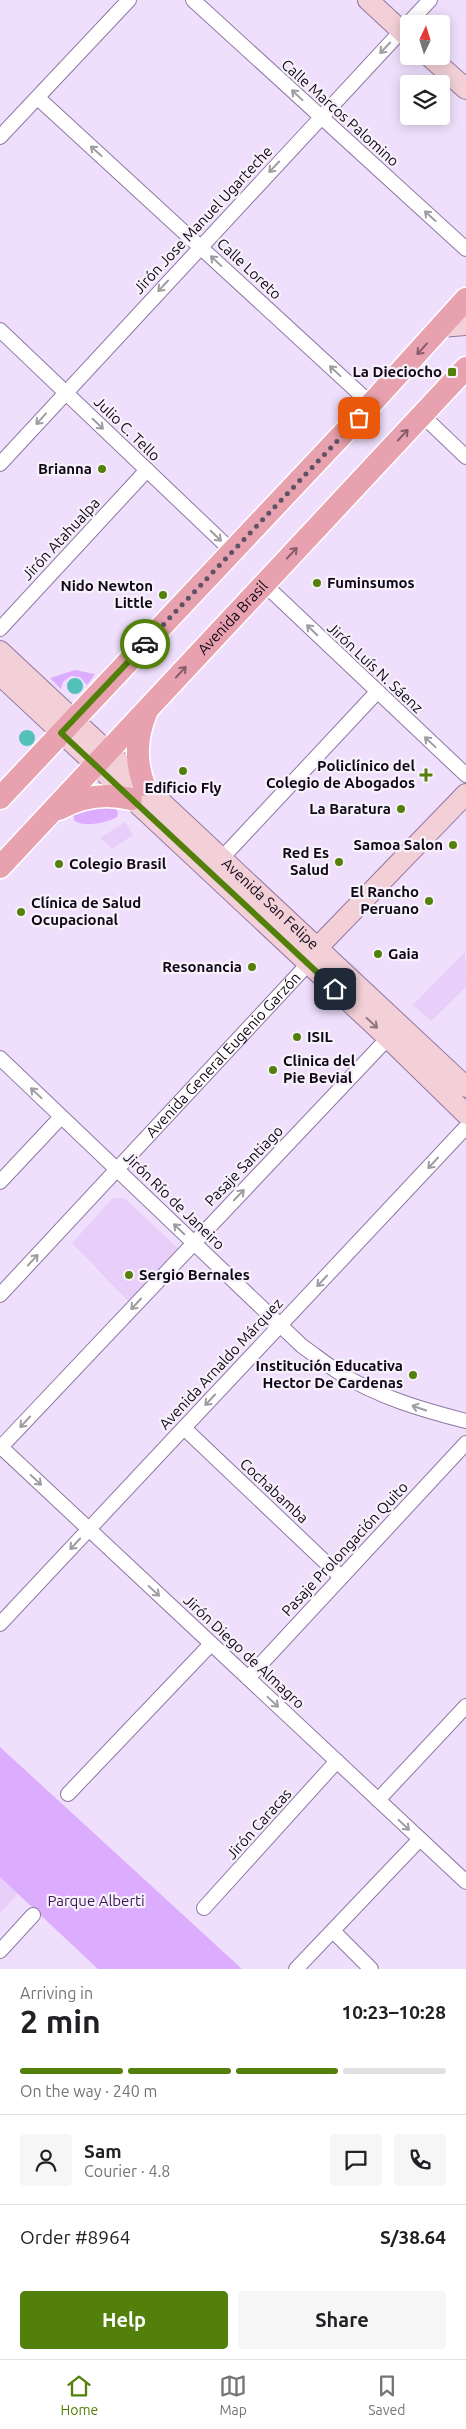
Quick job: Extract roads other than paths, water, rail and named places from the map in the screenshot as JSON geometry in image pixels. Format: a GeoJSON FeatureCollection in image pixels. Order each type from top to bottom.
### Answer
{"type":"FeatureCollection","features":[{"type":"Feature","properties":{"kind":"main road"},"geometry":{"type":"LineString","coordinates":[[368,0],[400,29]]}},
{"type":"Feature","properties":{"kind":"main road"},"geometry":{"type":"LineString","coordinates":[[439,65],[466,90]]}},
{"type":"Feature","properties":{"kind":"main road"},"geometry":{"type":"LineString","coordinates":[[0,798],[371,404],[466,299]]}},
{"type":"Feature","properties":{"kind":"main road"},"geometry":{"type":"LineString","coordinates":[[441,327],[466,324]]}},
{"type":"Feature","properties":{"kind":"main road","name":"Avenida Brasil"},"geometry":{"type":"LineString","coordinates":[[0,867],[263,583],[466,368]]}},
{"type":"Feature","properties":{"kind":"main road"},"geometry":{"type":"LineString","coordinates":[[0,650],[67,726]]}},
{"type":"Feature","properties":{"kind":"main road"},"geometry":{"type":"LineString","coordinates":[[0,675],[67,726]]}},
{"type":"Feature","properties":{"kind":"main road"},"geometry":{"type":"LineString","coordinates":[[50,815],[66,805],[89,797],[137,792],[138,746],[141,726],[148,708]]}},
{"type":"Feature","properties":{"kind":"main road","name":"Avenida San Felipe"},"geometry":{"type":"LineString","coordinates":[[67,726],[313,956],[466,1087]]}},
{"type":"Feature","properties":{"kind":"main road","name":"Avenida San Felipe"},"geometry":{"type":"LineString","coordinates":[[137,792],[222,858],[388,1038],[466,1114]]}},
{"type":"Feature","properties":{"kind":"main road","name":"Avenida General Eugenio Garzón"},"geometry":{"type":"LineString","coordinates":[[313,956],[466,794]]}},
{"type":"Feature","properties":{"kind":"street"},"geometry":{"type":"LineString","coordinates":[[0,137],[129,0]]}},
{"type":"Feature","properties":{"kind":"street","name":"Calle Marcos Palomino"},"geometry":{"type":"LineString","coordinates":[[193,0],[466,249]]}},
{"type":"Feature","properties":{"kind":"street","name":"Jirón Jose Manuel Ugarteche"},"geometry":{"type":"LineString","coordinates":[[419,15],[430,0]]}},
{"type":"Feature","properties":{"kind":"street","name":"Jirón Jose Manuel Ugarteche"},"geometry":{"type":"LineString","coordinates":[[0,464],[320,117],[400,39]]}},
{"type":"Feature","properties":{"kind":"street","name":"Calle Loreto"},"geometry":{"type":"LineString","coordinates":[[38,98],[371,404]]}},
{"type":"Feature","properties":{"kind":"street","name":"Julio C. Tello"},"geometry":{"type":"LineString","coordinates":[[0,330],[232,552]]}},
{"type":"Feature","properties":{"kind":"street"},"geometry":{"type":"LineString","coordinates":[[422,415],[466,457]]}},
{"type":"Feature","properties":{"kind":"street","name":"Jirón Atahualpa"},"geometry":{"type":"LineString","coordinates":[[0,629],[147,470]]}},
{"type":"Feature","properties":{"kind":"street","name":"Jirón Luís N. Sáenz"},"geometry":{"type":"LineString","coordinates":[[263,583],[376,692],[466,775]]}},
{"type":"Feature","properties":{"kind":"street"},"geometry":{"type":"LineString","coordinates":[[222,858],[376,692]]}},
{"type":"Feature","properties":{"kind":"street","name":"Avenida General Eugenio Garzón"},"geometry":{"type":"LineString","coordinates":[[0,1295],[313,956]]}},
{"type":"Feature","properties":{"kind":"street","name":"Pasaje Santiago"},"geometry":{"type":"LineString","coordinates":[[1,1447],[388,1038]]}},
{"type":"Feature","properties":{"kind":"street","name":"Jirón Río de Janeiro"},"geometry":{"type":"LineString","coordinates":[[0,1058],[280,1326],[340,1373],[390,1397],[422,1409],[466,1421]]}},
{"type":"Feature","properties":{"kind":"street"},"geometry":{"type":"LineString","coordinates":[[0,1182],[61,1117]]}},
{"type":"Feature","properties":{"kind":"street","name":"Avenida Arnaldo Márquez"},"geometry":{"type":"LineString","coordinates":[[0,1624],[466,1127]]}},
{"type":"Feature","properties":{"kind":"street","name":"Cochabamba"},"geometry":{"type":"LineString","coordinates":[[184,1428],[341,1577]]}},
{"type":"Feature","properties":{"kind":"street","name":"Pasaje Prolongación Quito"},"geometry":{"type":"LineString","coordinates":[[248,1678],[466,1443]]}},
{"type":"Feature","properties":{"kind":"street","name":"Jirón Diego de Almagro"},"geometry":{"type":"LineString","coordinates":[[1,1447],[466,1882]]}},
{"type":"Feature","properties":{"kind":"street"},"geometry":{"type":"LineString","coordinates":[[68,1794],[211,1644]]}},
{"type":"Feature","properties":{"kind":"street"},"geometry":{"type":"LineString","coordinates":[[378,1800],[466,1706]]}},
{"type":"Feature","properties":{"kind":"street","name":"Jirón Caracas"},"geometry":{"type":"LineString","coordinates":[[204,1908],[337,1762]]}},
{"type":"Feature","properties":{"kind":"street"},"geometry":{"type":"LineString","coordinates":[[296,1969],[420,1839]]}},
{"type":"Feature","properties":{"kind":"street"},"geometry":{"type":"LineString","coordinates":[[0,1950],[33,1915]]}},
{"type":"Feature","properties":{"kind":"street"},"geometry":{"type":"LineString","coordinates":[[333,1931],[371,1969]]}},
{"type":"Feature","properties":{"kind":"place","name":"La Dieciocho"},"geometry":{"type":"Point","coordinates":[452,372]}},
{"type":"Feature","properties":{"kind":"place","name":"Brianna"},"geometry":{"type":"Point","coordinates":[102,469]}},
{"type":"Feature","properties":{"kind":"place","name":"Fuminsumos"},"geometry":{"type":"Point","coordinates":[317,583]}},
{"type":"Feature","properties":{"kind":"place","name":"Nido Newton Little"},"geometry":{"type":"Point","coordinates":[163,595]}},
{"type":"Feature","properties":{"kind":"place","name":"Edificio Fly"},"geometry":{"type":"Point","coordinates":[183,771]}},
{"type":"Feature","properties":{"kind":"place","name":"Policlínico del Colegio de Abogados"},"geometry":{"type":"Point","coordinates":[426,775]}},
{"type":"Feature","properties":{"kind":"place","name":"La Baratura"},"geometry":{"type":"Point","coordinates":[401,809]}},
{"type":"Feature","properties":{"kind":"place","name":"Samoa Salon"},"geometry":{"type":"Point","coordinates":[453,845]}},
{"type":"Feature","properties":{"kind":"place","name":"Red Es Salud"},"geometry":{"type":"Point","coordinates":[339,862]}},
{"type":"Feature","properties":{"kind":"place","name":"Colegio Brasil"},"geometry":{"type":"Point","coordinates":[59,864]}},
{"type":"Feature","properties":{"kind":"place","name":"El Rancho Peruano"},"geometry":{"type":"Point","coordinates":[429,901]}},
{"type":"Feature","properties":{"kind":"place","name":"Clínica de Salud Ocupacional"},"geometry":{"type":"Point","coordinates":[21,912]}},
{"type":"Feature","properties":{"kind":"place","name":"Gaia"},"geometry":{"type":"Point","coordinates":[378,954]}},
{"type":"Feature","properties":{"kind":"place","name":"Resonancia"},"geometry":{"type":"Point","coordinates":[252,967]}},
{"type":"Feature","properties":{"kind":"place","name":"ISIL"},"geometry":{"type":"Point","coordinates":[297,1037]}},
{"type":"Feature","properties":{"kind":"place","name":"Clinica del Pie Bevial"},"geometry":{"type":"Point","coordinates":[273,1070]}},
{"type":"Feature","properties":{"kind":"place","name":"Sergio Bernales"},"geometry":{"type":"Point","coordinates":[129,1275]}},
{"type":"Feature","properties":{"kind":"place","name":"Institución Educativa Hector De Cardenas"},"geometry":{"type":"Point","coordinates":[413,1375]}},
{"type":"Feature","properties":{"kind":"park label","name":"Parque Alberti"},"geometry":{"type":"Point","coordinates":[96,1901]}}]}
